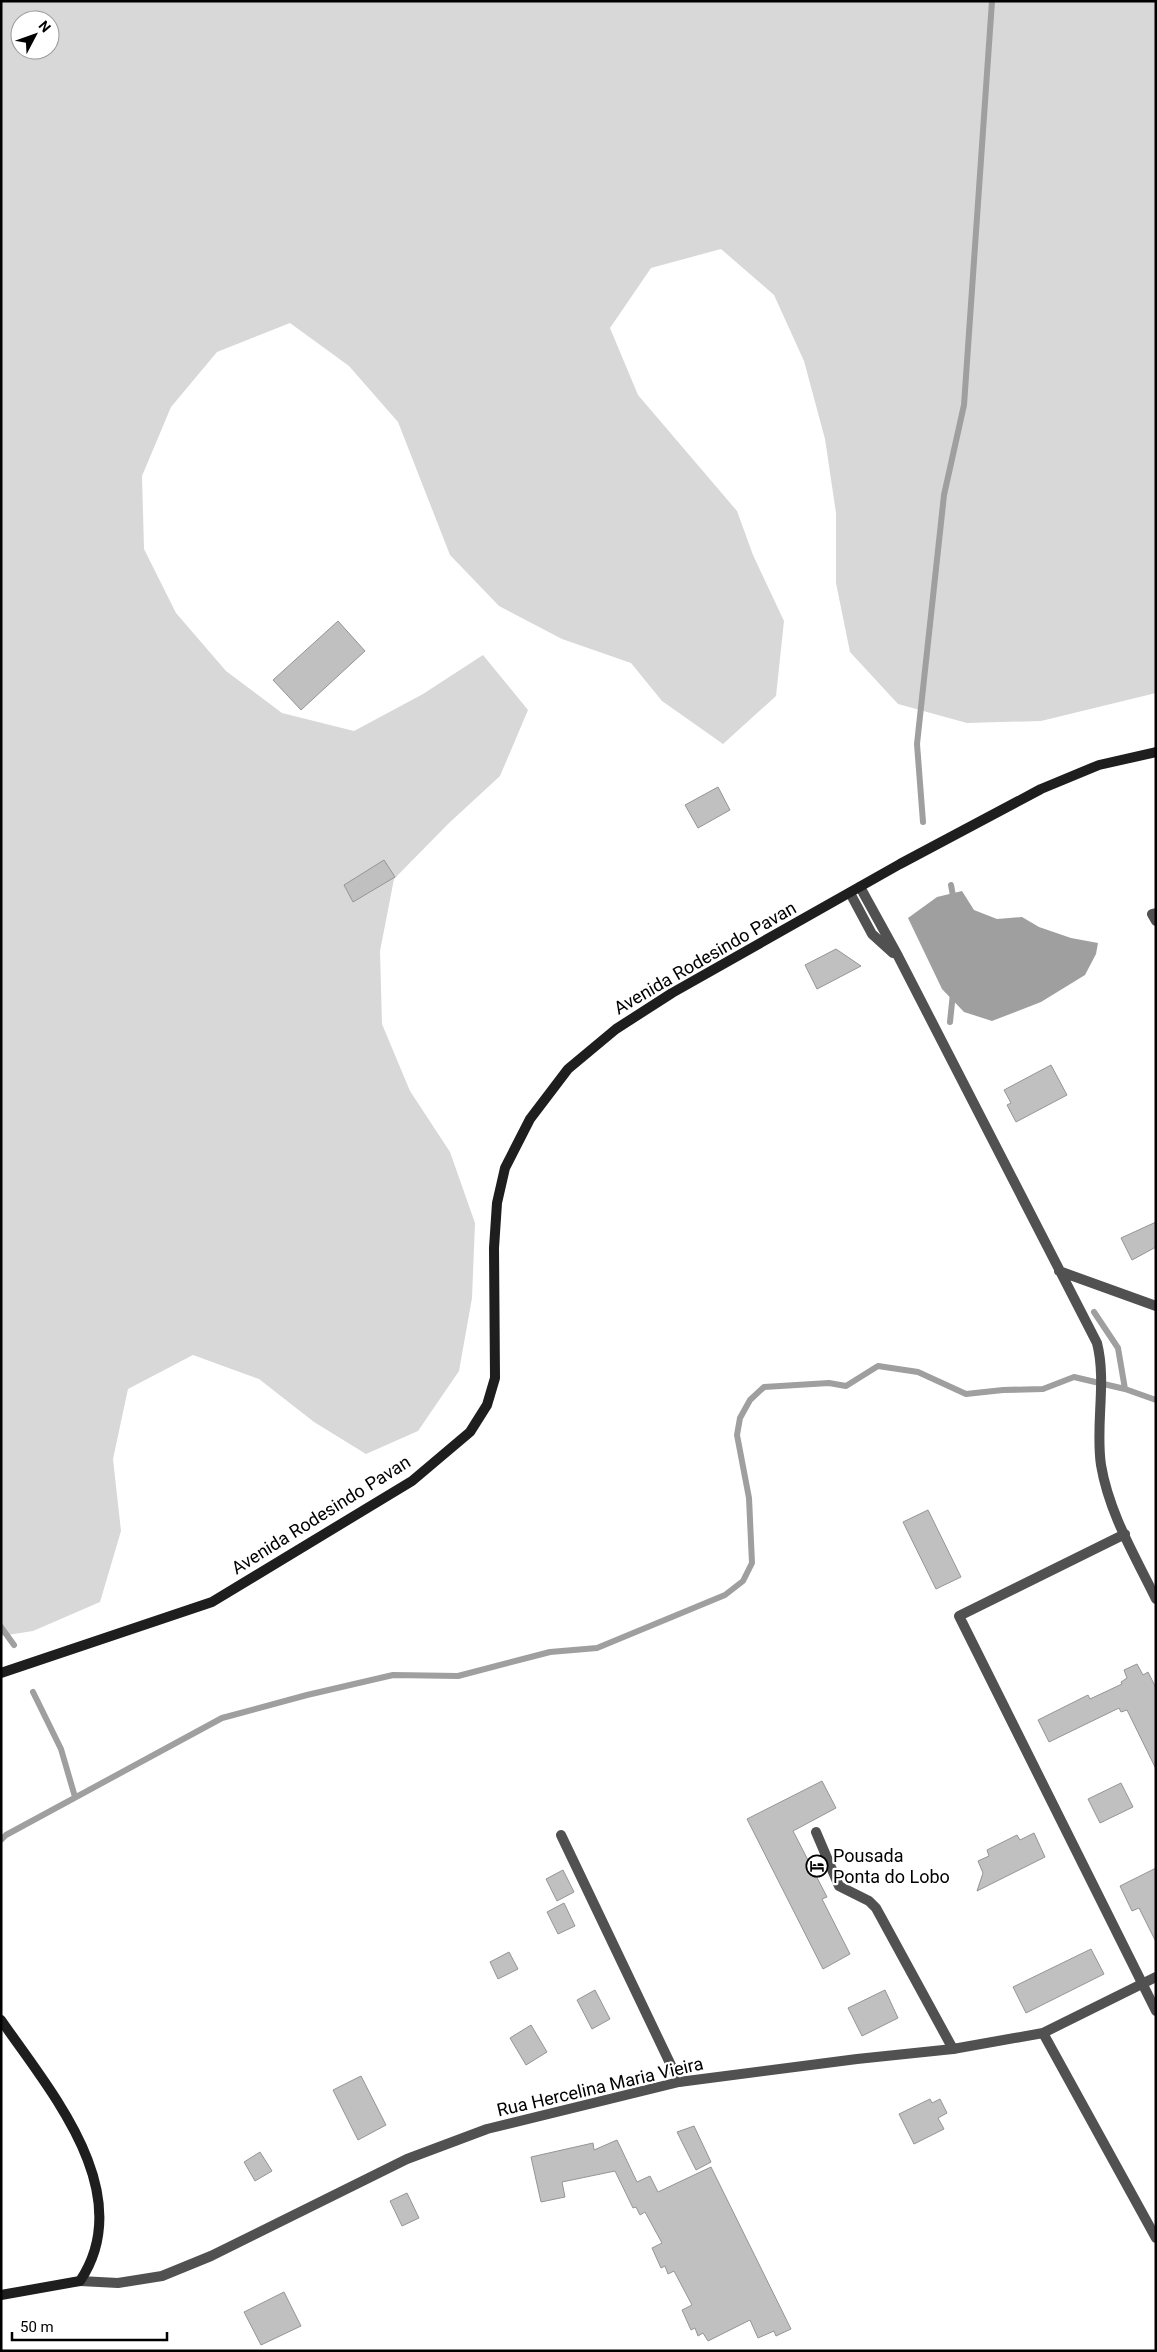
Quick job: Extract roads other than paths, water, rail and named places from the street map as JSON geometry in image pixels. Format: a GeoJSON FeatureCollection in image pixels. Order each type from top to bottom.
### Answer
{"type":"FeatureCollection","features":[{"type":"Feature","properties":{"kind":"main road","name":"Avenida Rodesindo Pavan"},"geometry":{"type":"LineString","coordinates":[[1,1673],[212,1602],[412,1481],[470,1432],[487,1405],[495,1378],[494,1248],[497,1203],[505,1168],[530,1119],[568,1069],[616,1029],[672,993],[860,887],[1041,789],[1099,765],[1156,752]]}},
{"type":"Feature","properties":{"kind":"main road"},"geometry":{"type":"LineString","coordinates":[[1,2020],[64,2112],[93,2171],[99,2202],[98,2243],[92,2263],[80,2281],[1,2295]]}},
{"type":"Feature","properties":{"kind":"street"},"geometry":{"type":"LineString","coordinates":[[860,887],[898,956],[1097,1343],[1102,1362],[1100,1399],[1101,1464],[1110,1502],[1156,1599]]}},
{"type":"Feature","properties":{"kind":"street"},"geometry":{"type":"LineString","coordinates":[[850,893],[872,934],[898,956]]}},
{"type":"Feature","properties":{"kind":"street"},"geometry":{"type":"LineString","coordinates":[[1156,913],[1152,914],[1156,921]]}},
{"type":"Feature","properties":{"kind":"street"},"geometry":{"type":"LineString","coordinates":[[1059,1271],[1156,1306]]}},
{"type":"Feature","properties":{"kind":"street"},"geometry":{"type":"LineString","coordinates":[[1125,1534],[960,1616],[1156,2011]]}},
{"type":"Feature","properties":{"kind":"street"},"geometry":{"type":"LineString","coordinates":[[816,1832],[840,1886],[869,1901],[876,1908],[953,2049]]}},
{"type":"Feature","properties":{"kind":"street"},"geometry":{"type":"LineString","coordinates":[[562,1835],[679,2082]]}},
{"type":"Feature","properties":{"kind":"street","name":"Rua Hercelina Maria Vieira"},"geometry":{"type":"LineString","coordinates":[[80,2281],[118,2283],[162,2276],[211,2256],[407,2159],[487,2129],[679,2082],[857,2058],[953,2049],[1044,2033],[1156,1977]]}},
{"type":"Feature","properties":{"kind":"street"},"geometry":{"type":"LineString","coordinates":[[1044,2033],[1156,2238]]}},
{"type":"Feature","properties":{"kind":"waterway"},"geometry":{"type":"LineString","coordinates":[[923,822],[917,744],[944,495],[964,405],[992,1]]}},
{"type":"Feature","properties":{"kind":"waterway"},"geometry":{"type":"LineString","coordinates":[[951,885],[954,901]]}},
{"type":"Feature","properties":{"kind":"waterway"},"geometry":{"type":"LineString","coordinates":[[950,1022],[953,993]]}},
{"type":"Feature","properties":{"kind":"waterway"},"geometry":{"type":"LineString","coordinates":[[1094,1312],[1118,1348],[1125,1389]]}},
{"type":"Feature","properties":{"kind":"waterway"},"geometry":{"type":"LineString","coordinates":[[1,1840],[6,1835],[222,1718],[307,1695],[393,1675],[458,1676],[550,1652],[597,1648],[725,1595],[743,1581],[752,1563],[749,1498],[737,1435],[740,1418],[750,1400],[764,1387],[829,1383],[846,1386],[878,1366],[918,1372],[966,1394],[1003,1390],[1043,1389],[1074,1377],[1125,1389],[1156,1400]]}},
{"type":"Feature","properties":{"kind":"waterway"},"geometry":{"type":"LineString","coordinates":[[1,1627],[14,1645]]}},
{"type":"Feature","properties":{"kind":"waterway"},"geometry":{"type":"LineString","coordinates":[[33,1692],[61,1749],[75,1797]]}},
{"type":"Feature","properties":{"kind":"place","name":"Pousada Ponta do Lobo"},"geometry":{"type":"Point","coordinates":[817,1866]}}]}
